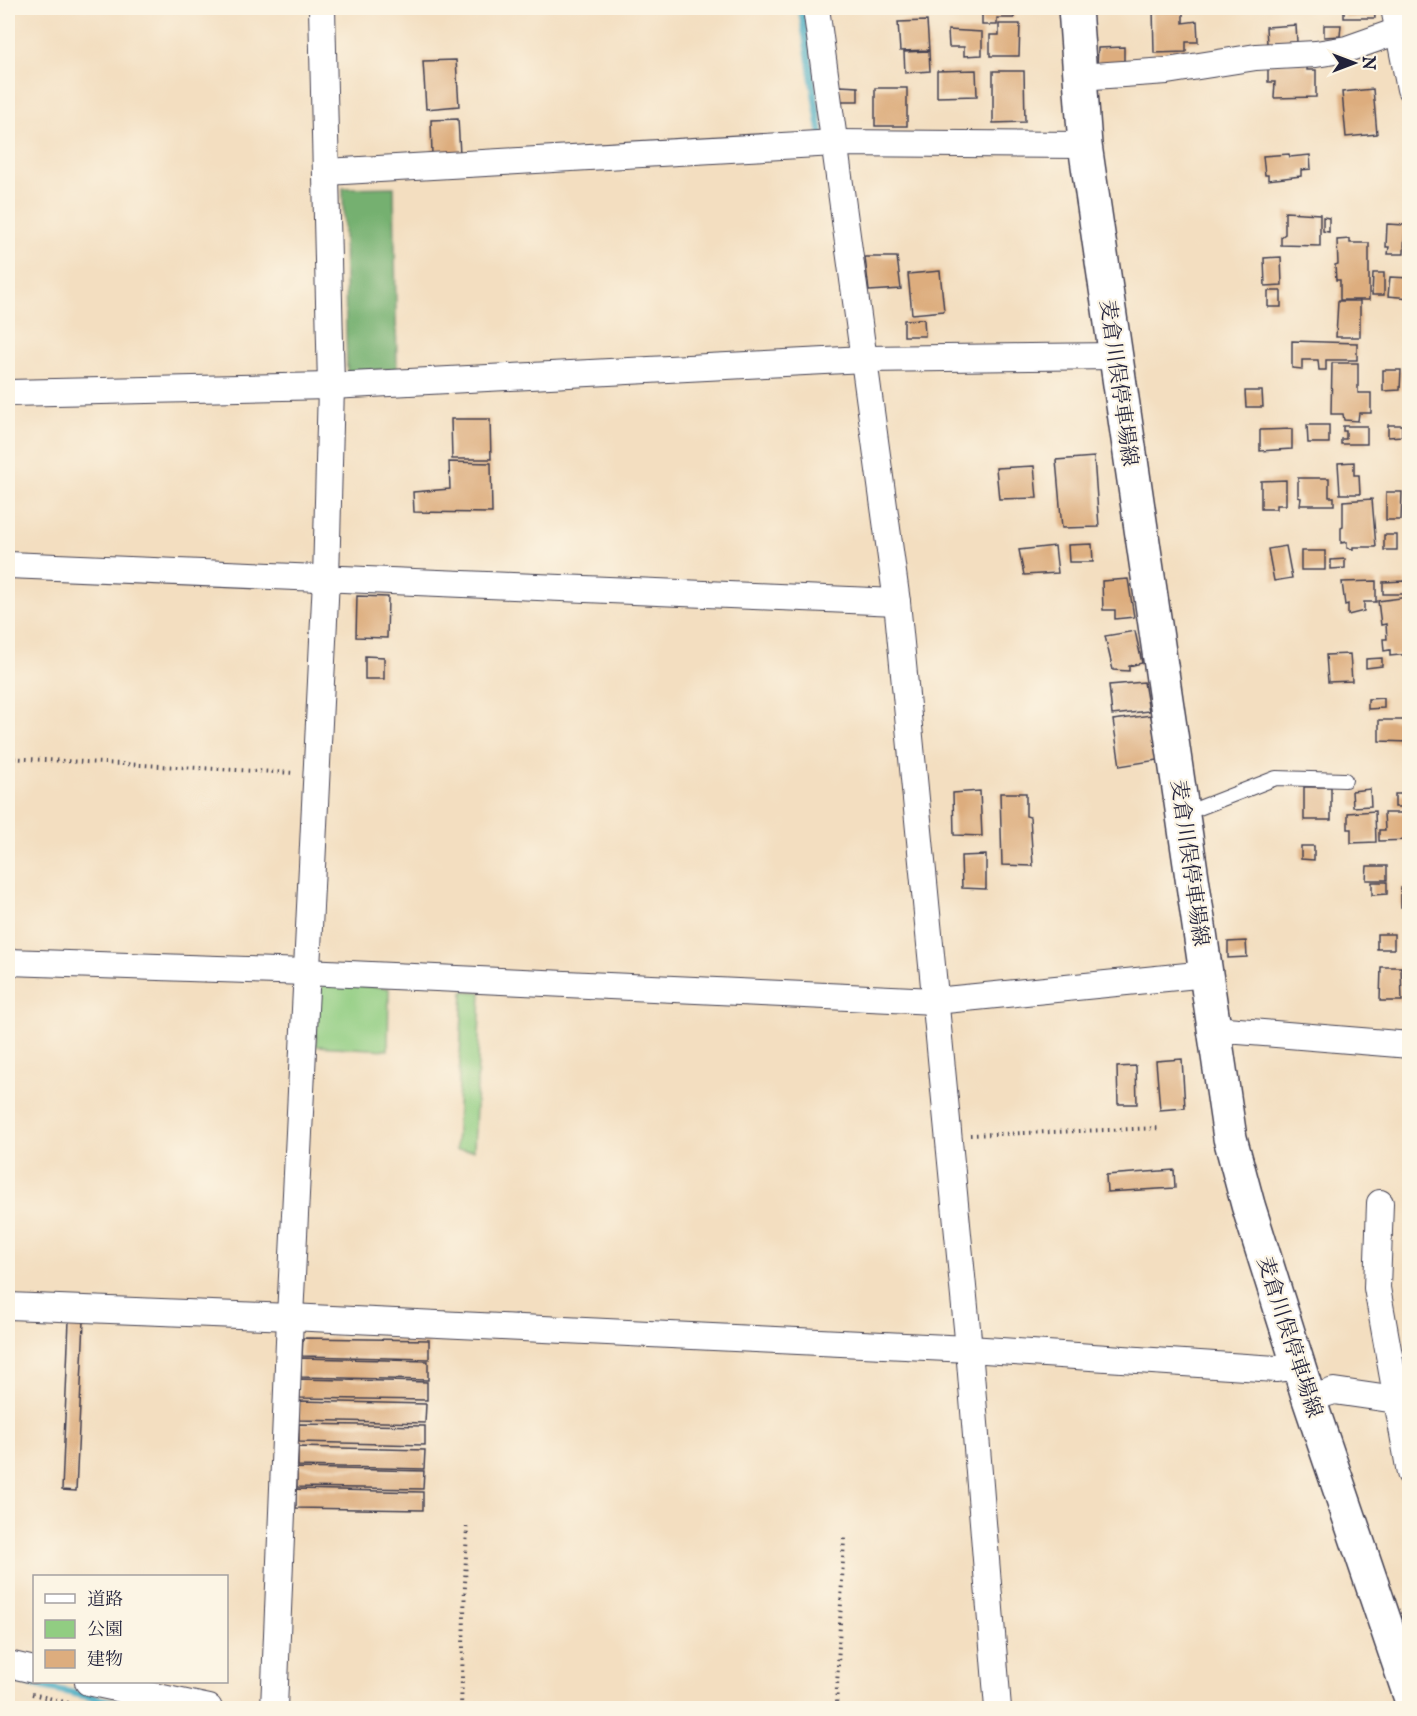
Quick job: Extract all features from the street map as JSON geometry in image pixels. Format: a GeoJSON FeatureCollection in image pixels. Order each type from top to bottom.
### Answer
{"type":"FeatureCollection","features":[{"type":"Feature","properties":{"kind":"main road","name":"麦倉川俣停車場線"},"geometry":{"type":"LineString","coordinates":[[1074,8],[1085,145],[1230,1138],[1248,1205],[1309,1399],[1407,1681]]}},
{"type":"Feature","properties":{"kind":"street"},"geometry":{"type":"LineString","coordinates":[[274,1708],[290,1317],[326,579],[331,386],[322,8]]}},
{"type":"Feature","properties":{"kind":"street"},"geometry":{"type":"LineString","coordinates":[[816,8],[897,602],[969,1349],[998,1708]]}},
{"type":"Feature","properties":{"kind":"street"},"geometry":{"type":"LineString","coordinates":[[1079,77],[1167,71],[1256,57],[1316,54],[1347,49],[1400,24],[1410,89]]}},
{"type":"Feature","properties":{"kind":"street"},"geometry":{"type":"LineString","coordinates":[[326,172],[835,143],[1085,145]]}},
{"type":"Feature","properties":{"kind":"street"},"geometry":{"type":"LineString","coordinates":[[8,393],[331,386],[865,359],[1115,356]]}},
{"type":"Feature","properties":{"kind":"street"},"geometry":{"type":"LineString","coordinates":[[8,565],[897,602]]}},
{"type":"Feature","properties":{"kind":"street"},"geometry":{"type":"LineString","coordinates":[[8,963],[306,972],[935,1001],[1207,974]]}},
{"type":"Feature","properties":{"kind":"street"},"geometry":{"type":"LineString","coordinates":[[1215,1031],[1410,1045]]}},
{"type":"Feature","properties":{"kind":"street"},"geometry":{"type":"LineString","coordinates":[[1380,1203],[1377,1288],[1403,1401],[1410,1473]]}},
{"type":"Feature","properties":{"kind":"street"},"geometry":{"type":"LineString","coordinates":[[8,1306],[969,1349],[1276,1370],[1299,1366]]}},
{"type":"Feature","properties":{"kind":"street"},"geometry":{"type":"LineString","coordinates":[[1309,1399],[1334,1391],[1403,1401]]}},
{"type":"Feature","properties":{"kind":"street"},"geometry":{"type":"LineString","coordinates":[[8,1664],[32,1681]]}},
{"type":"Feature","properties":{"kind":"street"},"geometry":{"type":"LineString","coordinates":[[85,1694],[209,1708]]}},
{"type":"Feature","properties":{"kind":"lane"},"geometry":{"type":"LineString","coordinates":[[1183,812],[1276,778],[1345,780]]}},
{"type":"Feature","properties":{"kind":"path"},"geometry":{"type":"LineString","coordinates":[[8,758],[316,774]]}},
{"type":"Feature","properties":{"kind":"path"},"geometry":{"type":"LineString","coordinates":[[948,1136],[1161,1128]]}},
{"type":"Feature","properties":{"kind":"path"},"geometry":{"type":"LineString","coordinates":[[461,1708],[466,1523]]}},
{"type":"Feature","properties":{"kind":"path"},"geometry":{"type":"LineString","coordinates":[[836,1708],[844,1538]]}},
{"type":"Feature","properties":{"kind":"path"},"geometry":{"type":"LineString","coordinates":[[40,1683],[85,1694]]}},
{"type":"Feature","properties":{"kind":"green space"},"geometry":{"type":"Polygon","coordinates":[[[394,187],[397,369],[347,372],[343,188],[394,187]]]}},
{"type":"Feature","properties":{"kind":"green space"},"geometry":{"type":"Polygon","coordinates":[[[325,983],[389,988],[388,1050],[316,1046],[319,990],[325,983]]]}},
{"type":"Feature","properties":{"kind":"green space"},"geometry":{"type":"Polygon","coordinates":[[[463,991],[481,992],[474,1150],[456,1150],[463,991]]]}},
{"type":"Feature","properties":{"kind":"building"},"geometry":{"type":"Polygon","coordinates":[[[982,8],[1014,8],[1014,18],[997,18],[997,25],[982,25],[982,8]]]}},
{"type":"Feature","properties":{"kind":"building"},"geometry":{"type":"Polygon","coordinates":[[[1153,8],[1183,8],[1183,23],[1197,21],[1198,42],[1186,42],[1186,52],[1154,53],[1153,8]]]}},
{"type":"Feature","properties":{"kind":"building"},"geometry":{"type":"Polygon","coordinates":[[[1344,8],[1374,8],[1375,18],[1344,18],[1344,8]]]}},
{"type":"Feature","properties":{"kind":"building"},"geometry":{"type":"Polygon","coordinates":[[[927,21],[929,50],[900,51],[898,22],[927,21]]]}},
{"type":"Feature","properties":{"kind":"building"},"geometry":{"type":"Polygon","coordinates":[[[999,24],[1020,24],[1019,56],[990,56],[990,35],[999,35],[999,24]]]}},
{"type":"Feature","properties":{"kind":"building"},"geometry":{"type":"Polygon","coordinates":[[[1296,25],[1297,42],[1267,44],[1266,27],[1296,25]]]}},
{"type":"Feature","properties":{"kind":"building"},"geometry":{"type":"Polygon","coordinates":[[[1324,25],[1341,25],[1340,36],[1324,37],[1324,25]]]}},
{"type":"Feature","properties":{"kind":"building"},"geometry":{"type":"Polygon","coordinates":[[[948,30],[982,32],[982,55],[964,56],[964,47],[949,47],[948,30]]]}},
{"type":"Feature","properties":{"kind":"building"},"geometry":{"type":"Polygon","coordinates":[[[1124,47],[1124,65],[1097,66],[1098,48],[1124,47]]]}},
{"type":"Feature","properties":{"kind":"building"},"geometry":{"type":"Polygon","coordinates":[[[929,51],[930,71],[905,73],[904,52],[929,51]]]}},
{"type":"Feature","properties":{"kind":"building"},"geometry":{"type":"Polygon","coordinates":[[[456,60],[459,106],[426,109],[423,61],[456,60]]]}},
{"type":"Feature","properties":{"kind":"building"},"geometry":{"type":"Polygon","coordinates":[[[1268,63],[1307,63],[1307,70],[1316,70],[1316,97],[1274,98],[1275,82],[1268,82],[1268,63]]]}},
{"type":"Feature","properties":{"kind":"building"},"geometry":{"type":"Polygon","coordinates":[[[976,70],[977,96],[937,97],[937,71],[976,70]]]}},
{"type":"Feature","properties":{"kind":"building"},"geometry":{"type":"Polygon","coordinates":[[[993,71],[1024,71],[1025,122],[993,123],[993,71]]]}},
{"type":"Feature","properties":{"kind":"building"},"geometry":{"type":"Polygon","coordinates":[[[840,86],[858,87],[858,101],[839,101],[840,86]]]}},
{"type":"Feature","properties":{"kind":"building"},"geometry":{"type":"Polygon","coordinates":[[[875,88],[907,88],[907,126],[875,126],[875,88]]]}},
{"type":"Feature","properties":{"kind":"building"},"geometry":{"type":"Polygon","coordinates":[[[1373,89],[1377,134],[1346,137],[1342,92],[1373,89]]]}},
{"type":"Feature","properties":{"kind":"building"},"geometry":{"type":"Polygon","coordinates":[[[458,119],[460,154],[432,156],[431,120],[458,119]]]}},
{"type":"Feature","properties":{"kind":"building"},"geometry":{"type":"Polygon","coordinates":[[[1289,154],[1290,157],[1310,155],[1311,169],[1301,170],[1301,176],[1268,180],[1268,175],[1265,175],[1263,156],[1289,154]]]}},
{"type":"Feature","properties":{"kind":"building"},"geometry":{"type":"Polygon","coordinates":[[[1285,212],[1320,214],[1320,246],[1281,245],[1281,237],[1285,234],[1285,212]]]}},
{"type":"Feature","properties":{"kind":"building"},"geometry":{"type":"Polygon","coordinates":[[[1323,217],[1329,218],[1329,232],[1323,231],[1323,217]]]}},
{"type":"Feature","properties":{"kind":"building"},"geometry":{"type":"Polygon","coordinates":[[[1387,224],[1405,225],[1404,254],[1388,254],[1387,224]]]}},
{"type":"Feature","properties":{"kind":"building"},"geometry":{"type":"Polygon","coordinates":[[[1350,239],[1350,243],[1369,243],[1369,300],[1340,300],[1340,280],[1336,280],[1335,265],[1338,264],[1337,240],[1350,239]]]}},
{"type":"Feature","properties":{"kind":"building"},"geometry":{"type":"Polygon","coordinates":[[[865,257],[897,257],[901,289],[869,291],[865,257]]]}},
{"type":"Feature","properties":{"kind":"building"},"geometry":{"type":"Polygon","coordinates":[[[1281,257],[1282,285],[1265,286],[1264,258],[1281,257]]]}},
{"type":"Feature","properties":{"kind":"building"},"geometry":{"type":"Polygon","coordinates":[[[940,271],[944,311],[912,314],[908,274],[940,271]]]}},
{"type":"Feature","properties":{"kind":"building"},"geometry":{"type":"Polygon","coordinates":[[[1373,273],[1384,273],[1384,295],[1372,295],[1373,273]]]}},
{"type":"Feature","properties":{"kind":"building"},"geometry":{"type":"Polygon","coordinates":[[[1390,277],[1410,278],[1410,298],[1388,296],[1390,277]]]}},
{"type":"Feature","properties":{"kind":"building"},"geometry":{"type":"Polygon","coordinates":[[[1268,291],[1281,291],[1281,307],[1268,307],[1268,291]]]}},
{"type":"Feature","properties":{"kind":"building"},"geometry":{"type":"Polygon","coordinates":[[[1338,301],[1360,301],[1360,337],[1336,337],[1338,301]]]}},
{"type":"Feature","properties":{"kind":"building"},"geometry":{"type":"Polygon","coordinates":[[[924,319],[925,336],[904,336],[904,320],[924,319]]]}},
{"type":"Feature","properties":{"kind":"building"},"geometry":{"type":"Polygon","coordinates":[[[1292,341],[1357,343],[1357,360],[1326,360],[1326,370],[1319,370],[1318,360],[1302,360],[1302,369],[1292,368],[1292,341]]]}},
{"type":"Feature","properties":{"kind":"building"},"geometry":{"type":"Polygon","coordinates":[[[1332,363],[1358,363],[1358,393],[1371,393],[1371,413],[1359,413],[1358,421],[1344,420],[1343,414],[1331,414],[1332,363]]]}},
{"type":"Feature","properties":{"kind":"building"},"geometry":{"type":"Polygon","coordinates":[[[1383,370],[1401,370],[1400,390],[1383,391],[1383,370]]]}},
{"type":"Feature","properties":{"kind":"building"},"geometry":{"type":"Polygon","coordinates":[[[1245,391],[1262,391],[1263,407],[1246,407],[1245,391]]]}},
{"type":"Feature","properties":{"kind":"building"},"geometry":{"type":"Polygon","coordinates":[[[451,419],[490,419],[491,459],[452,459],[451,419]]]}},
{"type":"Feature","properties":{"kind":"building"},"geometry":{"type":"Polygon","coordinates":[[[1307,425],[1329,425],[1329,443],[1308,443],[1307,425]]]}},
{"type":"Feature","properties":{"kind":"building"},"geometry":{"type":"Polygon","coordinates":[[[1388,425],[1402,425],[1402,436],[1388,437],[1388,425]]]}},
{"type":"Feature","properties":{"kind":"building"},"geometry":{"type":"Polygon","coordinates":[[[1343,426],[1367,426],[1367,444],[1341,444],[1341,439],[1346,439],[1343,426]]]}},
{"type":"Feature","properties":{"kind":"building"},"geometry":{"type":"Polygon","coordinates":[[[1292,429],[1292,449],[1260,451],[1260,430],[1292,429]]]}},
{"type":"Feature","properties":{"kind":"building"},"geometry":{"type":"Polygon","coordinates":[[[1094,457],[1099,527],[1062,528],[1056,460],[1094,457]]]}},
{"type":"Feature","properties":{"kind":"building"},"geometry":{"type":"Polygon","coordinates":[[[449,462],[491,463],[492,513],[414,512],[413,492],[450,489],[449,462]]]}},
{"type":"Feature","properties":{"kind":"building"},"geometry":{"type":"Polygon","coordinates":[[[1354,462],[1354,475],[1359,475],[1360,494],[1340,494],[1338,463],[1354,462]]]}},
{"type":"Feature","properties":{"kind":"building"},"geometry":{"type":"Polygon","coordinates":[[[1034,466],[1037,498],[999,499],[996,468],[1034,466]]]}},
{"type":"Feature","properties":{"kind":"building"},"geometry":{"type":"Polygon","coordinates":[[[1298,478],[1329,478],[1329,497],[1334,497],[1334,505],[1300,505],[1298,478]]]}},
{"type":"Feature","properties":{"kind":"building"},"geometry":{"type":"Polygon","coordinates":[[[1286,480],[1286,505],[1276,505],[1276,509],[1261,509],[1261,481],[1286,480]]]}},
{"type":"Feature","properties":{"kind":"building"},"geometry":{"type":"Polygon","coordinates":[[[1386,492],[1402,492],[1401,520],[1386,520],[1386,492]]]}},
{"type":"Feature","properties":{"kind":"building"},"geometry":{"type":"Polygon","coordinates":[[[1372,499],[1376,547],[1347,548],[1347,542],[1341,543],[1343,501],[1372,499]]]}},
{"type":"Feature","properties":{"kind":"building"},"geometry":{"type":"Polygon","coordinates":[[[1384,535],[1397,535],[1397,550],[1384,550],[1384,535]]]}},
{"type":"Feature","properties":{"kind":"building"},"geometry":{"type":"Polygon","coordinates":[[[1092,544],[1093,562],[1069,562],[1068,545],[1092,544]]]}},
{"type":"Feature","properties":{"kind":"building"},"geometry":{"type":"Polygon","coordinates":[[[1055,546],[1058,573],[1024,575],[1019,550],[1055,546]]]}},
{"type":"Feature","properties":{"kind":"building"},"geometry":{"type":"Polygon","coordinates":[[[1286,546],[1292,578],[1274,581],[1268,549],[1286,546]]]}},
{"type":"Feature","properties":{"kind":"building"},"geometry":{"type":"Polygon","coordinates":[[[1301,551],[1325,551],[1325,570],[1301,570],[1301,551]]]}},
{"type":"Feature","properties":{"kind":"building"},"geometry":{"type":"Polygon","coordinates":[[[1345,559],[1345,568],[1331,569],[1331,560],[1345,559]]]}},
{"type":"Feature","properties":{"kind":"building"},"geometry":{"type":"Polygon","coordinates":[[[1128,579],[1134,617],[1115,619],[1115,610],[1103,610],[1102,581],[1128,579]]]}},
{"type":"Feature","properties":{"kind":"building"},"geometry":{"type":"Polygon","coordinates":[[[1376,581],[1376,602],[1364,602],[1364,611],[1348,615],[1348,604],[1345,605],[1342,582],[1376,581]]]}},
{"type":"Feature","properties":{"kind":"building"},"geometry":{"type":"Polygon","coordinates":[[[1405,581],[1406,594],[1383,594],[1383,582],[1405,581]]]}},
{"type":"Feature","properties":{"kind":"building"},"geometry":{"type":"Polygon","coordinates":[[[357,596],[388,597],[387,638],[356,637],[357,596]]]}},
{"type":"Feature","properties":{"kind":"building"},"geometry":{"type":"Polygon","coordinates":[[[1408,597],[1410,654],[1390,656],[1390,650],[1384,651],[1383,639],[1387,639],[1386,624],[1381,625],[1378,601],[1408,597]]]}},
{"type":"Feature","properties":{"kind":"building"},"geometry":{"type":"Polygon","coordinates":[[[1135,631],[1142,663],[1129,666],[1129,671],[1113,670],[1105,636],[1135,631]]]}},
{"type":"Feature","properties":{"kind":"building"},"geometry":{"type":"Polygon","coordinates":[[[1350,654],[1352,681],[1328,682],[1326,655],[1350,654]]]}},
{"type":"Feature","properties":{"kind":"building"},"geometry":{"type":"Polygon","coordinates":[[[365,656],[384,657],[384,679],[365,679],[365,656]]]}},
{"type":"Feature","properties":{"kind":"building"},"geometry":{"type":"Polygon","coordinates":[[[1382,658],[1382,666],[1366,668],[1366,659],[1382,658]]]}},
{"type":"Feature","properties":{"kind":"building"},"geometry":{"type":"Polygon","coordinates":[[[1144,682],[1149,711],[1112,715],[1109,685],[1144,682]]]}},
{"type":"Feature","properties":{"kind":"building"},"geometry":{"type":"Polygon","coordinates":[[[1384,698],[1384,708],[1368,709],[1368,699],[1384,698]]]}},
{"type":"Feature","properties":{"kind":"building"},"geometry":{"type":"Polygon","coordinates":[[[1151,715],[1158,760],[1120,766],[1113,720],[1151,715]]]}},
{"type":"Feature","properties":{"kind":"building"},"geometry":{"type":"Polygon","coordinates":[[[1379,720],[1410,720],[1410,742],[1379,741],[1379,720]]]}},
{"type":"Feature","properties":{"kind":"building"},"geometry":{"type":"Polygon","coordinates":[[[1304,787],[1331,787],[1331,820],[1304,820],[1304,787]]]}},
{"type":"Feature","properties":{"kind":"building"},"geometry":{"type":"Polygon","coordinates":[[[1370,789],[1371,806],[1353,807],[1352,791],[1370,789]]]}},
{"type":"Feature","properties":{"kind":"building"},"geometry":{"type":"Polygon","coordinates":[[[980,791],[982,836],[954,835],[953,793],[980,791]]]}},
{"type":"Feature","properties":{"kind":"building"},"geometry":{"type":"Polygon","coordinates":[[[1000,793],[1026,793],[1026,816],[1030,817],[1033,866],[1002,865],[1000,793]]]}},
{"type":"Feature","properties":{"kind":"building"},"geometry":{"type":"Polygon","coordinates":[[[1395,794],[1410,794],[1410,807],[1395,807],[1395,794]]]}},
{"type":"Feature","properties":{"kind":"building"},"geometry":{"type":"Polygon","coordinates":[[[1375,811],[1376,842],[1351,843],[1348,813],[1375,811]]]}},
{"type":"Feature","properties":{"kind":"building"},"geometry":{"type":"Polygon","coordinates":[[[1384,813],[1410,813],[1410,840],[1379,841],[1379,830],[1385,830],[1384,813]]]}},
{"type":"Feature","properties":{"kind":"building"},"geometry":{"type":"Polygon","coordinates":[[[1301,846],[1314,846],[1314,860],[1301,859],[1301,846]]]}},
{"type":"Feature","properties":{"kind":"building"},"geometry":{"type":"Polygon","coordinates":[[[986,855],[986,889],[962,888],[961,856],[986,855]]]}},
{"type":"Feature","properties":{"kind":"building"},"geometry":{"type":"Polygon","coordinates":[[[1367,866],[1387,866],[1387,880],[1366,880],[1367,866]]]}},
{"type":"Feature","properties":{"kind":"building"},"geometry":{"type":"Polygon","coordinates":[[[1372,882],[1387,882],[1387,894],[1372,895],[1372,882]]]}},
{"type":"Feature","properties":{"kind":"building"},"geometry":{"type":"Polygon","coordinates":[[[1401,888],[1410,889],[1410,921],[1405,921],[1405,907],[1401,907],[1401,888]]]}},
{"type":"Feature","properties":{"kind":"building"},"geometry":{"type":"Polygon","coordinates":[[[1377,934],[1394,934],[1394,949],[1377,949],[1377,934]]]}},
{"type":"Feature","properties":{"kind":"building"},"geometry":{"type":"Polygon","coordinates":[[[1246,941],[1247,957],[1228,958],[1228,942],[1246,941]]]}},
{"type":"Feature","properties":{"kind":"building"},"geometry":{"type":"Polygon","coordinates":[[[1381,967],[1401,967],[1402,1001],[1380,1001],[1381,967]]]}},
{"type":"Feature","properties":{"kind":"building"},"geometry":{"type":"Polygon","coordinates":[[[1182,1059],[1185,1108],[1160,1110],[1156,1061],[1182,1059]]]}},
{"type":"Feature","properties":{"kind":"building"},"geometry":{"type":"Polygon","coordinates":[[[1136,1066],[1137,1104],[1118,1104],[1117,1067],[1136,1066]]]}},
{"type":"Feature","properties":{"kind":"building"},"geometry":{"type":"Polygon","coordinates":[[[1174,1170],[1175,1188],[1107,1192],[1106,1175],[1174,1170]]]}},
{"type":"Feature","properties":{"kind":"building"},"geometry":{"type":"Polygon","coordinates":[[[69,1320],[84,1321],[76,1491],[62,1490],[69,1320]]]}},
{"type":"Feature","properties":{"kind":"building"},"geometry":{"type":"Polygon","coordinates":[[[303,1338],[429,1340],[429,1359],[302,1356],[303,1338]]]}},
{"type":"Feature","properties":{"kind":"building"},"geometry":{"type":"Polygon","coordinates":[[[301,1358],[428,1361],[428,1380],[301,1377],[301,1358]]]}},
{"type":"Feature","properties":{"kind":"building"},"geometry":{"type":"Polygon","coordinates":[[[300,1379],[427,1382],[427,1400],[300,1398],[300,1379]]]}},
{"type":"Feature","properties":{"kind":"building"},"geometry":{"type":"Polygon","coordinates":[[[299,1401],[426,1404],[425,1423],[299,1420],[299,1401]]]}},
{"type":"Feature","properties":{"kind":"building"},"geometry":{"type":"Polygon","coordinates":[[[299,1424],[425,1426],[425,1445],[299,1442],[299,1424]]]}},
{"type":"Feature","properties":{"kind":"building"},"geometry":{"type":"Polygon","coordinates":[[[298,1447],[425,1450],[424,1469],[298,1466],[298,1447]]]}},
{"type":"Feature","properties":{"kind":"building"},"geometry":{"type":"Polygon","coordinates":[[[297,1468],[424,1471],[423,1489],[297,1487],[297,1468]]]}},
{"type":"Feature","properties":{"kind":"building"},"geometry":{"type":"Polygon","coordinates":[[[296,1489],[423,1492],[423,1510],[296,1508],[296,1489]]]}},
{"type":"Feature","properties":{"kind":"waterway"},"geometry":{"type":"LineString","coordinates":[[801,8],[821,135]]}},
{"type":"Feature","properties":{"kind":"waterway"},"geometry":{"type":"LineString","coordinates":[[8,1679],[141,1708]]}}]}
